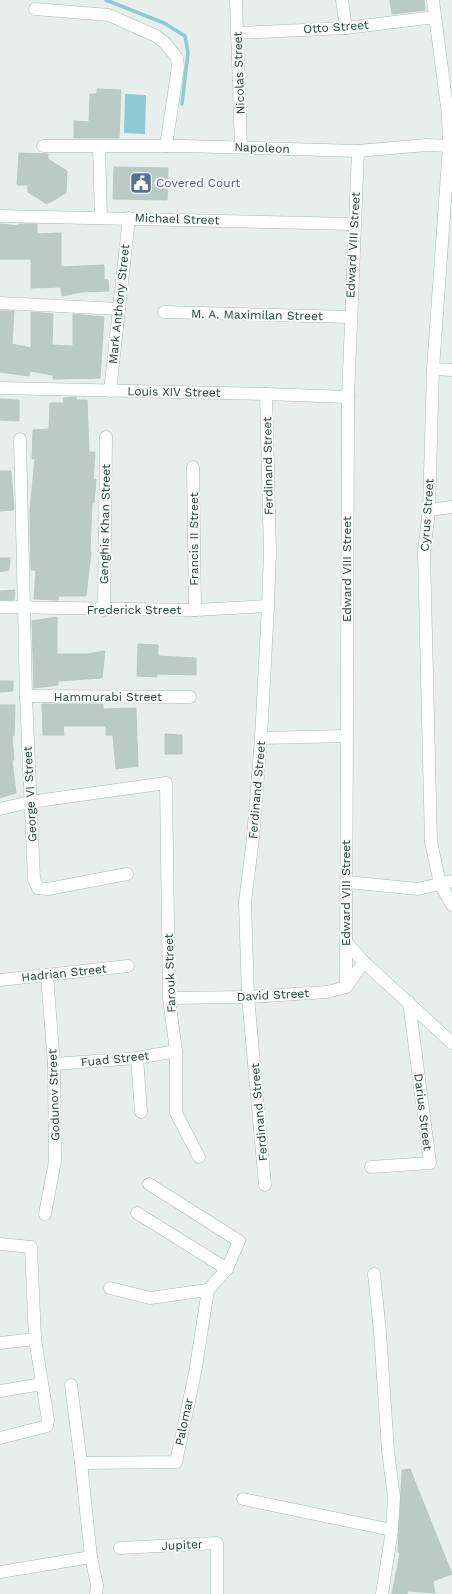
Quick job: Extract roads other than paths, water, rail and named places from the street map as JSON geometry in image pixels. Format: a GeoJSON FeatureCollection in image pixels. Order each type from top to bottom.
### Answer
{"type":"FeatureCollection","features":[{"type":"Feature","properties":{"kind":"street","name":"Nicolas Street"},"geometry":{"type":"LineString","coordinates":[[236,0],[241,147]]}},
{"type":"Feature","properties":{"kind":"street"},"geometry":{"type":"LineString","coordinates":[[342,0],[346,28]]}},
{"type":"Feature","properties":{"kind":"street","name":"Cyrus Street"},"geometry":{"type":"LineString","coordinates":[[433,0],[451,146],[433,369],[429,510],[424,553],[431,842],[440,884],[452,905]]}},
{"type":"Feature","properties":{"kind":"street"},"geometry":{"type":"LineString","coordinates":[[35,9],[109,15],[156,36],[165,43],[177,58],[178,67],[166,146]]}},
{"type":"Feature","properties":{"kind":"street","name":"Otto Street"},"geometry":{"type":"LineString","coordinates":[[238,33],[346,28],[435,17]]}},
{"type":"Feature","properties":{"kind":"street","name":"Napoleon"},"geometry":{"type":"LineString","coordinates":[[43,146],[241,147],[358,151],[426,145],[451,146]]}},
{"type":"Feature","properties":{"kind":"street"},"geometry":{"type":"LineString","coordinates":[[99,147],[101,218]]}},
{"type":"Feature","properties":{"kind":"street","name":"Edward VIII Street"},"geometry":{"type":"LineString","coordinates":[[346,987],[348,398],[350,317],[358,151]]}},
{"type":"Feature","properties":{"kind":"street","name":"Michael Street"},"geometry":{"type":"LineString","coordinates":[[0,216],[354,224]]}},
{"type":"Feature","properties":{"kind":"street","name":"Mark Anthony Street"},"geometry":{"type":"LineString","coordinates":[[110,390],[128,218]]}},
{"type":"Feature","properties":{"kind":"street"},"geometry":{"type":"LineString","coordinates":[[0,303],[119,309]]}},
{"type":"Feature","properties":{"kind":"street","name":"M. A. Maximilan Street"},"geometry":{"type":"LineString","coordinates":[[164,312],[350,317]]}},
{"type":"Feature","properties":{"kind":"street"},"geometry":{"type":"LineString","coordinates":[[433,369],[452,370]]}},
{"type":"Feature","properties":{"kind":"street","name":"Louis XIV Street"},"geometry":{"type":"LineString","coordinates":[[0,388],[266,394],[348,398]]}},
{"type":"Feature","properties":{"kind":"street","name":"Ferdinand Street"},"geometry":{"type":"LineString","coordinates":[[265,1185],[248,997],[245,902],[253,838],[261,738],[268,606],[270,552],[266,394]]}},
{"type":"Feature","properties":{"kind":"street","name":"Genghis Khan Street"},"geometry":{"type":"LineString","coordinates":[[104,610],[106,437]]}},
{"type":"Feature","properties":{"kind":"street","name":"George VI Street"},"geometry":{"type":"LineString","coordinates":[[20,439],[26,696],[34,879],[38,888],[48,889],[127,874]]}},
{"type":"Feature","properties":{"kind":"street","name":"Francis II Street"},"geometry":{"type":"LineString","coordinates":[[193,467],[195,610]]}},
{"type":"Feature","properties":{"kind":"street"},"geometry":{"type":"LineString","coordinates":[[429,510],[452,507]]}},
{"type":"Feature","properties":{"kind":"street","name":"Frederick Street"},"geometry":{"type":"LineString","coordinates":[[0,608],[195,610],[268,606]]}},
{"type":"Feature","properties":{"kind":"street","name":"Hammurabi Street"},"geometry":{"type":"LineString","coordinates":[[26,696],[190,696]]}},
{"type":"Feature","properties":{"kind":"street"},"geometry":{"type":"LineString","coordinates":[[261,738],[346,736]]}},
{"type":"Feature","properties":{"kind":"street","name":"Farouk Street"},"geometry":{"type":"LineString","coordinates":[[30,802],[166,783],[170,998],[176,1051],[176,1113],[199,1157]]}},
{"type":"Feature","properties":{"kind":"street"},"geometry":{"type":"LineString","coordinates":[[0,809],[30,802]]}},
{"type":"Feature","properties":{"kind":"street"},"geometry":{"type":"LineString","coordinates":[[347,882],[418,889],[452,881]]}},
{"type":"Feature","properties":{"kind":"street"},"geometry":{"type":"LineString","coordinates":[[346,942],[364,962],[452,1043]]}},
{"type":"Feature","properties":{"kind":"street"},"geometry":{"type":"LineString","coordinates":[[346,987],[364,962]]}},
{"type":"Feature","properties":{"kind":"street","name":"Hadrian Street"},"geometry":{"type":"LineString","coordinates":[[0,980],[128,966]]}},
{"type":"Feature","properties":{"kind":"street","name":"Godunov Street"},"geometry":{"type":"LineString","coordinates":[[45,1214],[55,1161],[54,1064],[47,976]]}},
{"type":"Feature","properties":{"kind":"street","name":"David Street"},"geometry":{"type":"LineString","coordinates":[[170,998],[248,997],[327,992],[346,987]]}},
{"type":"Feature","properties":{"kind":"street","name":"Darius Street"},"geometry":{"type":"LineString","coordinates":[[371,1167],[430,1163],[409,1002]]}},
{"type":"Feature","properties":{"kind":"street","name":"Fuad Street"},"geometry":{"type":"LineString","coordinates":[[54,1064],[137,1058],[176,1051]]}},
{"type":"Feature","properties":{"kind":"street"},"geometry":{"type":"LineString","coordinates":[[137,1058],[140,1112]]}},
{"type":"Feature","properties":{"kind":"street"},"geometry":{"type":"LineString","coordinates":[[110,1288],[150,1298],[208,1290],[227,1269],[239,1241],[149,1184]]}},
{"type":"Feature","properties":{"kind":"street"},"geometry":{"type":"LineString","coordinates":[[137,1213],[227,1269]]}},
{"type":"Feature","properties":{"kind":"street"},"geometry":{"type":"LineString","coordinates":[[0,1244],[31,1247],[35,1338],[48,1420],[47,1426],[0,1438]]}},
{"type":"Feature","properties":{"kind":"street"},"geometry":{"type":"LineString","coordinates":[[374,1274],[394,1497],[392,1530],[382,1594]]}},
{"type":"Feature","properties":{"kind":"street","name":"Palomar"},"geometry":{"type":"LineString","coordinates":[[81,1463],[176,1462],[194,1373],[208,1290]]}},
{"type":"Feature","properties":{"kind":"street"},"geometry":{"type":"LineString","coordinates":[[0,1342],[35,1338]]}},
{"type":"Feature","properties":{"kind":"street"},"geometry":{"type":"LineString","coordinates":[[0,1391],[42,1384]]}},
{"type":"Feature","properties":{"kind":"street"},"geometry":{"type":"LineString","coordinates":[[71,1385],[91,1557],[97,1585],[96,1594]]}},
{"type":"Feature","properties":{"kind":"street"},"geometry":{"type":"LineString","coordinates":[[243,1499],[392,1530]]}},
{"type":"Feature","properties":{"kind":"street","name":"Jupiter"},"geometry":{"type":"LineString","coordinates":[[120,1548],[217,1542],[217,1594]]}},
{"type":"Feature","properties":{"kind":"street"},"geometry":{"type":"LineString","coordinates":[[0,1572],[91,1557]]}},
{"type":"Feature","properties":{"kind":"water"},"geometry":{"type":"Polygon","coordinates":[[[125,94],[146,95],[145,134],[124,133],[125,94]]]}},
{"type":"Feature","properties":{"kind":"waterway"},"geometry":{"type":"LineString","coordinates":[[106,0],[164,23],[185,36],[188,53],[182,104]]}},
{"type":"Feature","properties":{"kind":"place","name":"Covered Court"},"geometry":{"type":"Point","coordinates":[141,183]}}]}
